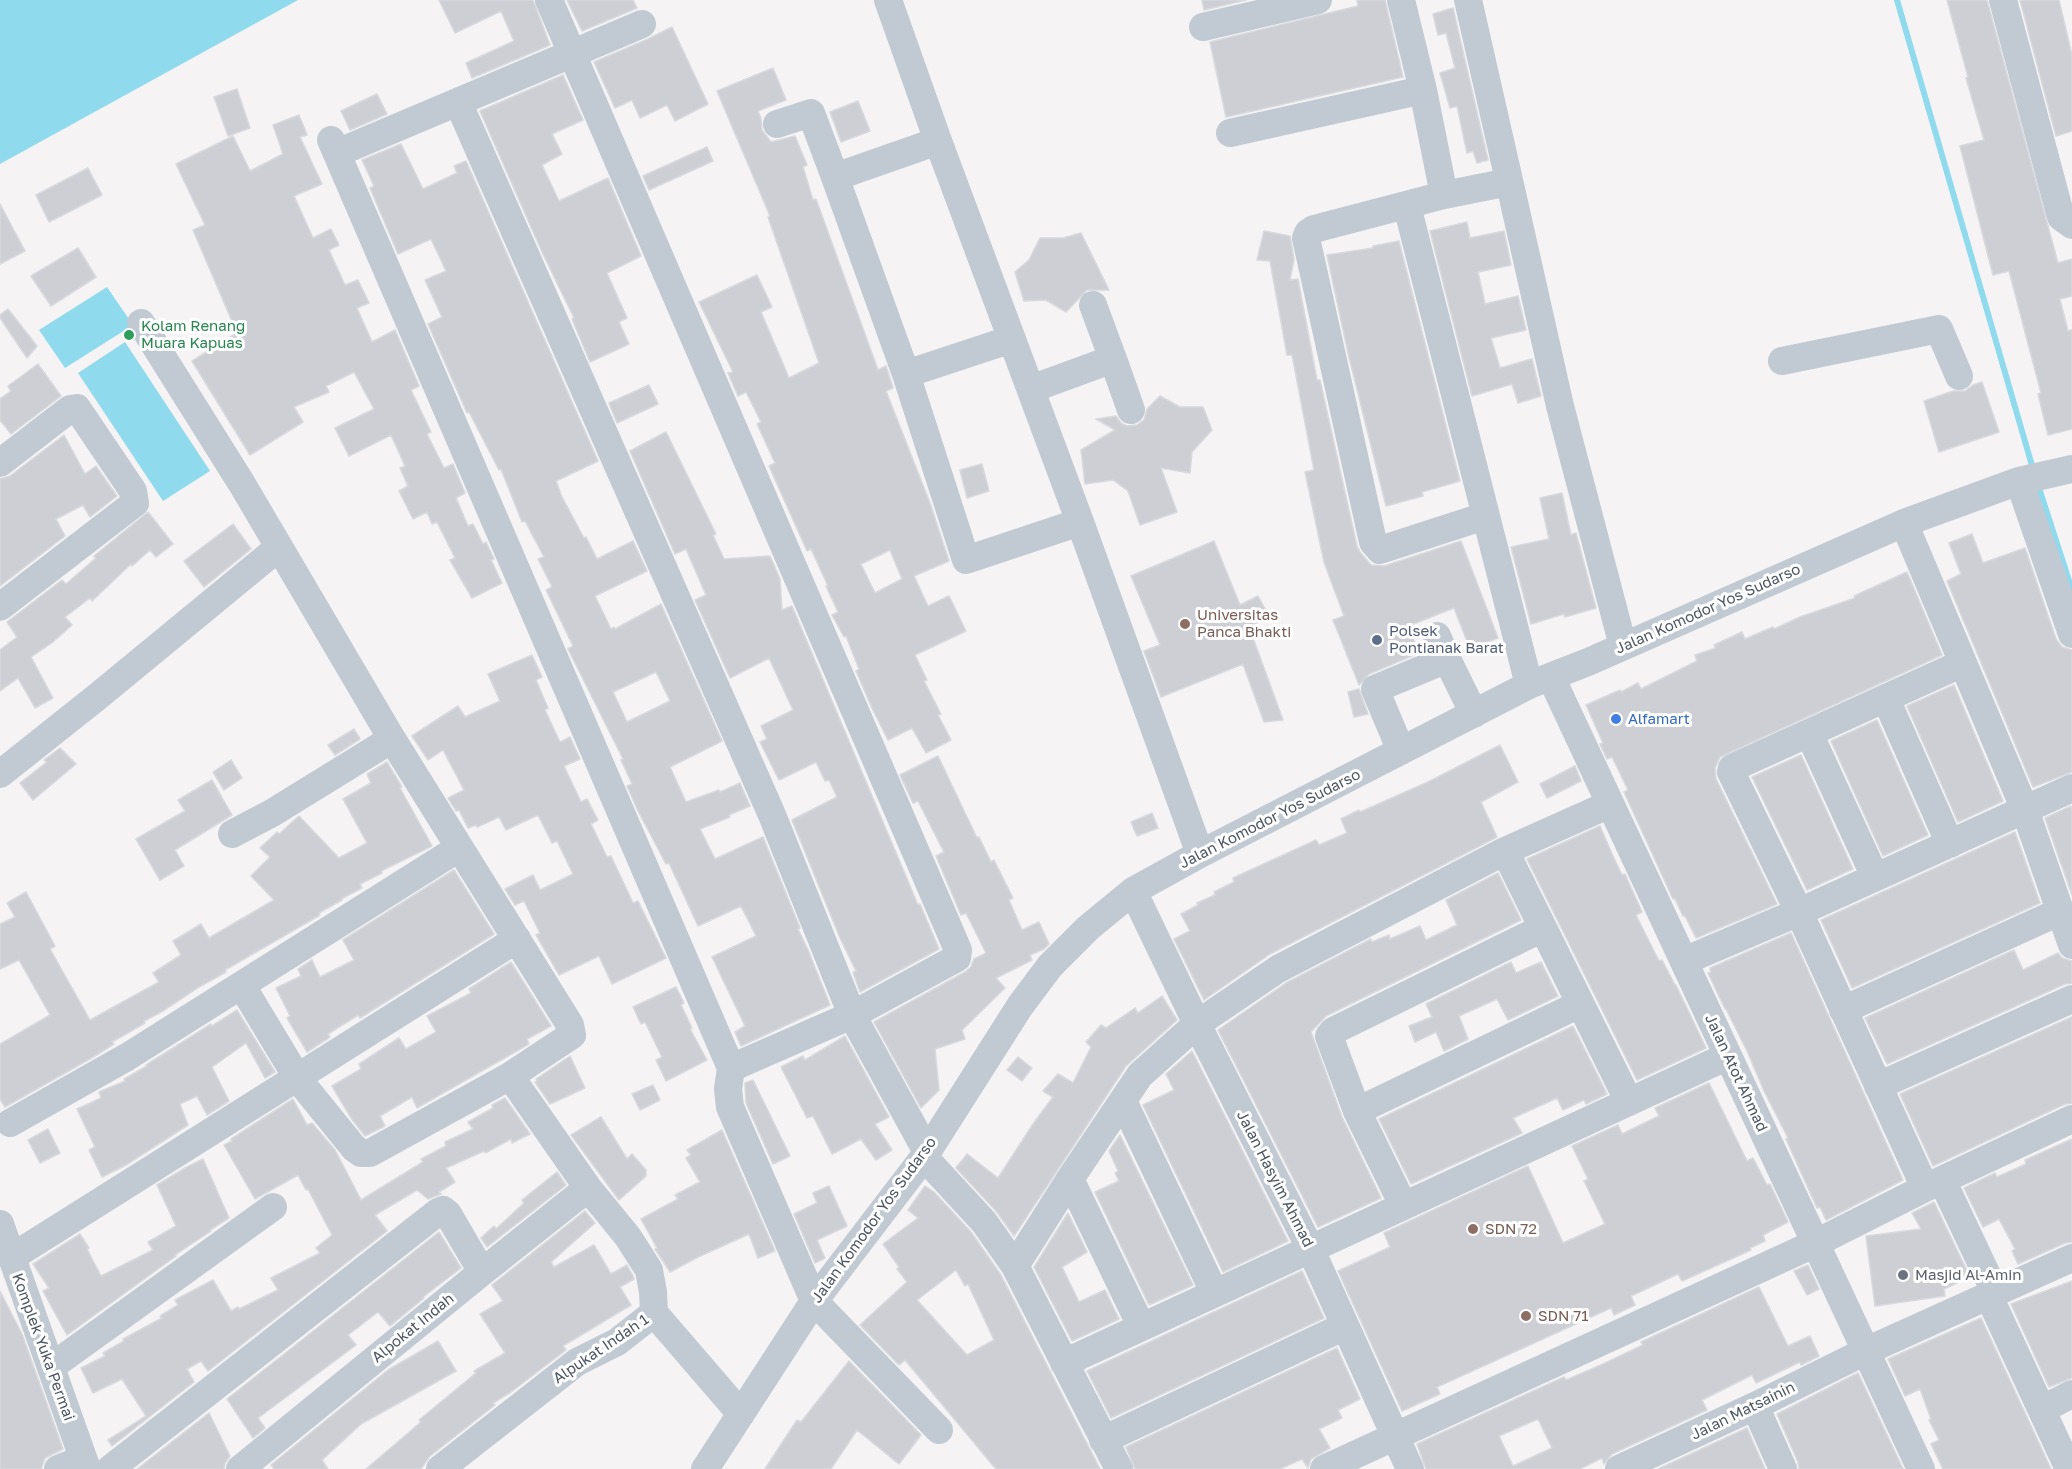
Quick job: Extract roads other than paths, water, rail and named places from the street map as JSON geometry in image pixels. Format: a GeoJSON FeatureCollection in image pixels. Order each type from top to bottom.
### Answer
{"type":"FeatureCollection","features":[{"type":"Feature","properties":{"kind":"street"},"geometry":{"type":"LineString","coordinates":[[549,0],[958,950],[957,958],[852,1015],[730,1068]]}},
{"type":"Feature","properties":{"kind":"street"},"geometry":{"type":"LineString","coordinates":[[888,0],[1200,854]]}},
{"type":"Feature","properties":{"kind":"street"},"geometry":{"type":"LineString","coordinates":[[1203,27],[1318,0]]}},
{"type":"Feature","properties":{"kind":"street"},"geometry":{"type":"LineString","coordinates":[[1401,0],[1423,90],[1444,195]]}},
{"type":"Feature","properties":{"kind":"street"},"geometry":{"type":"LineString","coordinates":[[1468,0],[1560,406],[1623,646]]}},
{"type":"Feature","properties":{"kind":"street"},"geometry":{"type":"LineString","coordinates":[[2003,0],[2061,217],[2072,225]]}},
{"type":"Feature","properties":{"kind":"street"},"geometry":{"type":"LineString","coordinates":[[642,24],[458,102],[334,147],[730,1068],[728,1089],[730,1107],[814,1301],[939,1430]]}},
{"type":"Feature","properties":{"kind":"street"},"geometry":{"type":"LineString","coordinates":[[1230,133],[1423,90]]}},
{"type":"Feature","properties":{"kind":"street"},"geometry":{"type":"LineString","coordinates":[[458,102],[772,815],[852,1015],[926,1155],[984,1222],[1015,1266],[1119,1469]]}},
{"type":"Feature","properties":{"kind":"street"},"geometry":{"type":"LineString","coordinates":[[777,124],[811,112],[906,374],[966,560],[1080,522]]}},
{"type":"Feature","properties":{"kind":"street"},"geometry":{"type":"LineString","coordinates":[[835,177],[938,141]]}},
{"type":"Feature","properties":{"kind":"street"},"geometry":{"type":"LineString","coordinates":[[1485,516],[1380,550],[1373,542],[1306,238],[1308,233],[1314,229],[1444,195],[1504,183],[1511,189]]}},
{"type":"Feature","properties":{"kind":"street","name":"Jalan Atot Ahmad"},"geometry":{"type":"LineString","coordinates":[[1407,206],[1485,516],[1540,681],[1611,804],[1921,1469]]}},
{"type":"Feature","properties":{"kind":"street"},"geometry":{"type":"LineString","coordinates":[[1093,305],[1131,410]]}},
{"type":"Feature","properties":{"kind":"street"},"geometry":{"type":"LineString","coordinates":[[141,323],[242,484],[392,739],[573,1031],[572,1035],[510,1076],[370,1153],[361,1153],[354,1148],[298,1078],[242,986]]}},
{"type":"Feature","properties":{"kind":"street"},"geometry":{"type":"LineString","coordinates":[[1782,361],[1939,329],[1959,376]]}},
{"type":"Feature","properties":{"kind":"street"},"geometry":{"type":"LineString","coordinates":[[906,374],[1012,339]]}},
{"type":"Feature","properties":{"kind":"street"},"geometry":{"type":"LineString","coordinates":[[1031,389],[1113,359]]}},
{"type":"Feature","properties":{"kind":"street"},"geometry":{"type":"LineString","coordinates":[[0,463],[70,409],[77,408],[133,490],[136,498],[135,503],[0,607]]}},
{"type":"Feature","properties":{"kind":"street","name":"Jalan Komodor Yos Sudarso"},"geometry":{"type":"LineString","coordinates":[[717,1464],[741,1414],[814,1301],[926,1155],[1020,1006],[1050,966],[1088,928],[1133,891],[1200,854],[1540,681],[1904,523],[2022,480],[2068,470]]}},
{"type":"Feature","properties":{"kind":"street"},"geometry":{"type":"LineString","coordinates":[[2022,480],[2072,634]]}},
{"type":"Feature","properties":{"kind":"street"},"geometry":{"type":"LineString","coordinates":[[1904,523],[2025,810],[2072,945]]}},
{"type":"Feature","properties":{"kind":"street"},"geometry":{"type":"LineString","coordinates":[[0,774],[278,548]]}},
{"type":"Feature","properties":{"kind":"street"},"geometry":{"type":"LineString","coordinates":[[1401,751],[1375,689],[1442,648],[1474,714]]}},
{"type":"Feature","properties":{"kind":"street"},"geometry":{"type":"LineString","coordinates":[[1963,663],[1732,768],[1731,772],[1799,912],[1878,1086],[1992,1293],[2069,1469]]}},
{"type":"Feature","properties":{"kind":"street"},"geometry":{"type":"LineString","coordinates":[[1886,699],[1950,844]]}},
{"type":"Feature","properties":{"kind":"street"},"geometry":{"type":"LineString","coordinates":[[1809,733],[1875,877]]}},
{"type":"Feature","properties":{"kind":"street"},"geometry":{"type":"LineString","coordinates":[[232,834],[272,813],[392,739]]}},
{"type":"Feature","properties":{"kind":"street"},"geometry":{"type":"LineString","coordinates":[[1684,961],[1799,912],[2072,788]]}},
{"type":"Feature","properties":{"kind":"street"},"geometry":{"type":"LineString","coordinates":[[1015,1266],[1140,1075],[1197,1024],[1278,969],[1505,851],[1611,804]]}},
{"type":"Feature","properties":{"kind":"street"},"geometry":{"type":"LineString","coordinates":[[10,1123],[127,1057],[459,848]]}},
{"type":"Feature","properties":{"kind":"street"},"geometry":{"type":"LineString","coordinates":[[1505,851],[1629,1102]]}},
{"type":"Feature","properties":{"kind":"street","name":"Jalan Hasyim Ahmad"},"geometry":{"type":"LineString","coordinates":[[1133,891],[1311,1250],[1410,1469]]}},
{"type":"Feature","properties":{"kind":"street"},"geometry":{"type":"LineString","coordinates":[[1844,1010],[2059,912]]}},
{"type":"Feature","properties":{"kind":"street"},"geometry":{"type":"LineString","coordinates":[[1403,1205],[1357,1111],[1329,1036],[1333,1031],[1543,928]]}},
{"type":"Feature","properties":{"kind":"street"},"geometry":{"type":"LineString","coordinates":[[12,1257],[517,939]]}},
{"type":"Feature","properties":{"kind":"street"},"geometry":{"type":"LineString","coordinates":[[1878,1086],[2072,999]]}},
{"type":"Feature","properties":{"kind":"street"},"geometry":{"type":"LineString","coordinates":[[1357,1111],[1580,1004]]}},
{"type":"Feature","properties":{"kind":"street"},"geometry":{"type":"LineString","coordinates":[[1064,1363],[1728,1056]]}},
{"type":"Feature","properties":{"kind":"street","name":"Alpukat Indah 1"},"geometry":{"type":"LineString","coordinates":[[440,1469],[577,1362],[617,1342],[654,1313],[649,1270],[628,1237],[588,1188],[510,1076]]}},
{"type":"Feature","properties":{"kind":"street"},"geometry":{"type":"LineString","coordinates":[[1123,1101],[1214,1292]]}},
{"type":"Feature","properties":{"kind":"street"},"geometry":{"type":"LineString","coordinates":[[1324,1469],[1816,1243],[1933,1184],[2072,1119]]}},
{"type":"Feature","properties":{"kind":"street"},"geometry":{"type":"LineString","coordinates":[[1070,1179],[1141,1326]]}},
{"type":"Feature","properties":{"kind":"street","name":"Alpokat Indah"},"geometry":{"type":"LineString","coordinates":[[240,1469],[588,1188]]}},
{"type":"Feature","properties":{"kind":"street"},"geometry":{"type":"LineString","coordinates":[[51,1367],[273,1207]]}},
{"type":"Feature","properties":{"kind":"street"},"geometry":{"type":"LineString","coordinates":[[110,1469],[438,1212],[443,1210],[448,1214],[482,1272]]}},
{"type":"Feature","properties":{"kind":"street","name":"Komplek Yuka Permai"},"geometry":{"type":"LineString","coordinates":[[0,1224],[51,1367],[76,1466]]}},
{"type":"Feature","properties":{"kind":"street","name":"Jalan Matsainin"},"geometry":{"type":"LineString","coordinates":[[1619,1469],[1866,1351],[2072,1258]]}},
{"type":"Feature","properties":{"kind":"street"},"geometry":{"type":"LineString","coordinates":[[654,1313],[741,1414]]}},
{"type":"Feature","properties":{"kind":"street"},"geometry":{"type":"LineString","coordinates":[[1103,1440],[1345,1326]]}},
{"type":"Feature","properties":{"kind":"street"},"geometry":{"type":"LineString","coordinates":[[2043,1409],[2072,1395]]}},
{"type":"Feature","properties":{"kind":"street"},"geometry":{"type":"LineString","coordinates":[[1755,1406],[1783,1469]]}},
{"type":"Feature","properties":{"kind":"water"},"geometry":{"type":"Polygon","coordinates":[[[0,0],[298,0],[0,164],[0,0]]]}},
{"type":"Feature","properties":{"kind":"water"},"geometry":{"type":"Polygon","coordinates":[[[107,287],[133,325],[65,368],[39,330],[107,287]]]}},
{"type":"Feature","properties":{"kind":"water"},"geometry":{"type":"Polygon","coordinates":[[[125,342],[210,471],[163,501],[78,373],[125,342]]]}},
{"type":"Feature","properties":{"kind":"waterway"},"geometry":{"type":"LineString","coordinates":[[1897,0],[2033,469]]}},
{"type":"Feature","properties":{"kind":"waterway"},"geometry":{"type":"LineString","coordinates":[[2038,485],[2072,590]]}},
{"type":"Feature","properties":{"kind":"place","name":"Kolam Renang Muara Kapuas"},"geometry":{"type":"Point","coordinates":[129,335]}},
{"type":"Feature","properties":{"kind":"place","name":"Universitas Panca Bhakti"},"geometry":{"type":"Point","coordinates":[1185,624]}},
{"type":"Feature","properties":{"kind":"place","name":"Polsek Pontianak Barat"},"geometry":{"type":"Point","coordinates":[1377,640]}},
{"type":"Feature","properties":{"kind":"place","name":"Alfamart"},"geometry":{"type":"Point","coordinates":[1616,719]}},
{"type":"Feature","properties":{"kind":"place","name":"SDN 72"},"geometry":{"type":"Point","coordinates":[1473,1229]}},
{"type":"Feature","properties":{"kind":"place","name":"Masjid Al-Amin"},"geometry":{"type":"Point","coordinates":[1903,1275]}},
{"type":"Feature","properties":{"kind":"place","name":"SDN 71"},"geometry":{"type":"Point","coordinates":[1526,1316]}}]}
